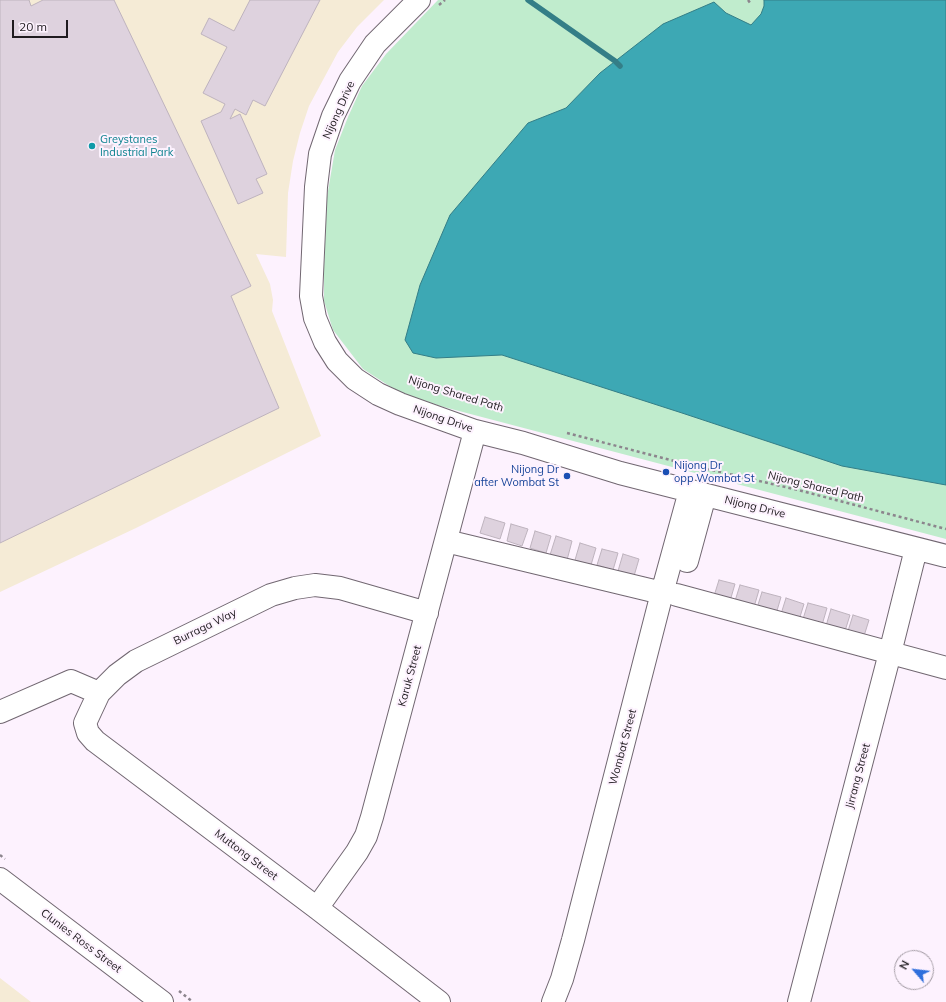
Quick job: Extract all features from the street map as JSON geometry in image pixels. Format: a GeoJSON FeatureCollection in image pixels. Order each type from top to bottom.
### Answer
{"type":"FeatureCollection","features":[{"type":"Feature","properties":{"kind":"street","name":"Nijong Drive"},"geometry":{"type":"LineString","coordinates":[[429,3],[376,44],[350,80],[334,116],[320,154],[316,187],[311,296],[315,318],[325,342],[337,361],[355,379],[378,394],[400,404],[475,431],[523,443],[620,473],[946,556]]}},
{"type":"Feature","properties":{"kind":"street","name":"Karuk Street"},"geometry":{"type":"LineString","coordinates":[[317,908],[357,852],[366,836],[475,431]]}},
{"type":"Feature","properties":{"kind":"street","name":"Wombat Street"},"geometry":{"type":"LineString","coordinates":[[553,1002],[562,979],[697,493]]}},
{"type":"Feature","properties":{"kind":"street"},"geometry":{"type":"LineString","coordinates":[[446,540],[670,594],[946,668]]}},
{"type":"Feature","properties":{"kind":"street","name":"Jirrang Street"},"geometry":{"type":"LineString","coordinates":[[799,1002],[916,549]]}},
{"type":"Feature","properties":{"kind":"street","name":"Burraga Way"},"geometry":{"type":"LineString","coordinates":[[99,693],[117,675],[136,660],[271,595],[295,588],[315,585],[340,588],[427,613]]}},
{"type":"Feature","properties":{"kind":"street","name":"Wombat Street"},"geometry":{"type":"LineString","coordinates":[[569,1002],[607,868],[670,594]]}},
{"type":"Feature","properties":{"kind":"street"},"geometry":{"type":"LineString","coordinates":[[0,712],[71,680],[99,693]]}},
{"type":"Feature","properties":{"kind":"street","name":"Muttong Street"},"geometry":{"type":"LineString","coordinates":[[99,693],[85,723],[88,733],[95,741],[439,1002]]}},
{"type":"Feature","properties":{"kind":"street","name":"Clunies Ross Street"},"geometry":{"type":"LineString","coordinates":[[0,879],[162,1002]]}},
{"type":"Feature","properties":{"kind":"path"},"geometry":{"type":"LineString","coordinates":[[429,3],[445,0]]}},
{"type":"Feature","properties":{"kind":"path"},"geometry":{"type":"LineString","coordinates":[[748,0],[751,4]]}},
{"type":"Feature","properties":{"kind":"path","name":"Nijong Shared Path"},"geometry":{"type":"LineString","coordinates":[[567,433],[682,463],[798,490],[946,529]]}},
{"type":"Feature","properties":{"kind":"shaded area","name":"Greystanes Industrial Park"},"geometry":{"type":"Polygon","coordinates":[[[0,0],[384,0],[357,27],[338,52],[309,106],[293,161],[288,193],[286,257],[256,254],[270,284],[273,300],[272,311],[321,436],[136,528],[0,592],[0,0]]]}},
{"type":"Feature","properties":{"kind":"shaded area"},"geometry":{"type":"Polygon","coordinates":[[[0,978],[31,1002],[0,1002],[0,978]]]}},
{"type":"Feature","properties":{"kind":"green space"},"geometry":{"type":"Polygon","coordinates":[[[438,0],[946,0],[946,539],[440,406],[397,391],[363,369],[333,330],[324,301],[327,197],[335,150],[362,86],[386,54],[438,0]]]}},
{"type":"Feature","properties":{"kind":"water"},"geometry":{"type":"Polygon","coordinates":[[[764,0],[946,0],[946,485],[842,466],[502,355],[436,358],[413,353],[405,340],[420,285],[450,215],[528,123],[566,108],[600,73],[663,24],[714,2],[726,13],[751,25],[761,14],[764,6],[764,0]]]}},
{"type":"Feature","properties":{"kind":"building","name":"Greystanes Industrial Park"},"geometry":{"type":"Polygon","coordinates":[[[0,0],[29,0],[31,6],[43,0],[114,0],[251,286],[231,296],[279,408],[0,543],[0,0]]]}},
{"type":"Feature","properties":{"kind":"building"},"geometry":{"type":"Polygon","coordinates":[[[250,0],[320,0],[265,106],[253,100],[246,115],[235,109],[230,119],[240,114],[267,174],[256,179],[263,193],[238,204],[201,121],[221,112],[225,104],[203,93],[227,47],[201,34],[209,18],[234,31],[250,0]]]}},
{"type":"Feature","properties":{"kind":"building"},"geometry":{"type":"Polygon","coordinates":[[[485,517],[505,523],[500,539],[480,533],[485,517]]]}},
{"type":"Feature","properties":{"kind":"building"},"geometry":{"type":"Polygon","coordinates":[[[511,524],[528,529],[522,546],[507,541],[511,524]]]}},
{"type":"Feature","properties":{"kind":"building"},"geometry":{"type":"Polygon","coordinates":[[[535,531],[551,536],[546,553],[530,548],[535,531]]]}},
{"type":"Feature","properties":{"kind":"building"},"geometry":{"type":"Polygon","coordinates":[[[556,536],[572,541],[567,560],[550,555],[556,536]]]}},
{"type":"Feature","properties":{"kind":"building"},"geometry":{"type":"Polygon","coordinates":[[[580,543],[596,548],[591,565],[575,560],[580,543]]]}},
{"type":"Feature","properties":{"kind":"building"},"geometry":{"type":"Polygon","coordinates":[[[602,549],[618,553],[613,570],[597,565],[602,549]]]}},
{"type":"Feature","properties":{"kind":"building"},"geometry":{"type":"Polygon","coordinates":[[[623,554],[639,559],[634,576],[618,571],[623,554]]]}},
{"type":"Feature","properties":{"kind":"building"},"geometry":{"type":"Polygon","coordinates":[[[719,580],[735,584],[730,601],[714,596],[719,580]]]}},
{"type":"Feature","properties":{"kind":"building"},"geometry":{"type":"Polygon","coordinates":[[[740,585],[759,590],[754,607],[735,601],[740,585]]]}},
{"type":"Feature","properties":{"kind":"building"},"geometry":{"type":"Polygon","coordinates":[[[762,592],[781,597],[776,614],[757,608],[762,592]]]}},
{"type":"Feature","properties":{"kind":"building"},"geometry":{"type":"Polygon","coordinates":[[[786,598],[804,604],[799,620],[781,614],[786,598]]]}},
{"type":"Feature","properties":{"kind":"building"},"geometry":{"type":"Polygon","coordinates":[[[808,603],[827,608],[822,625],[803,619],[808,603]]]}},
{"type":"Feature","properties":{"kind":"building"},"geometry":{"type":"Polygon","coordinates":[[[831,609],[850,615],[845,631],[826,626],[831,609]]]}},
{"type":"Feature","properties":{"kind":"building"},"geometry":{"type":"Polygon","coordinates":[[[853,615],[869,620],[864,636],[848,631],[853,615]]]}},
{"type":"Feature","properties":{"kind":"waterway"},"geometry":{"type":"LineString","coordinates":[[528,0],[620,66]]}},
{"type":"Feature","properties":{"kind":"place","name":"Greystanes Industrial Park"},"geometry":{"type":"Point","coordinates":[92,146]}},
{"type":"Feature","properties":{"kind":"place","name":"Nijong Dr opp Wombat St"},"geometry":{"type":"Point","coordinates":[666,472]}},
{"type":"Feature","properties":{"kind":"place","name":"Nijong Dr after Wombat St"},"geometry":{"type":"Point","coordinates":[567,476]}}]}
